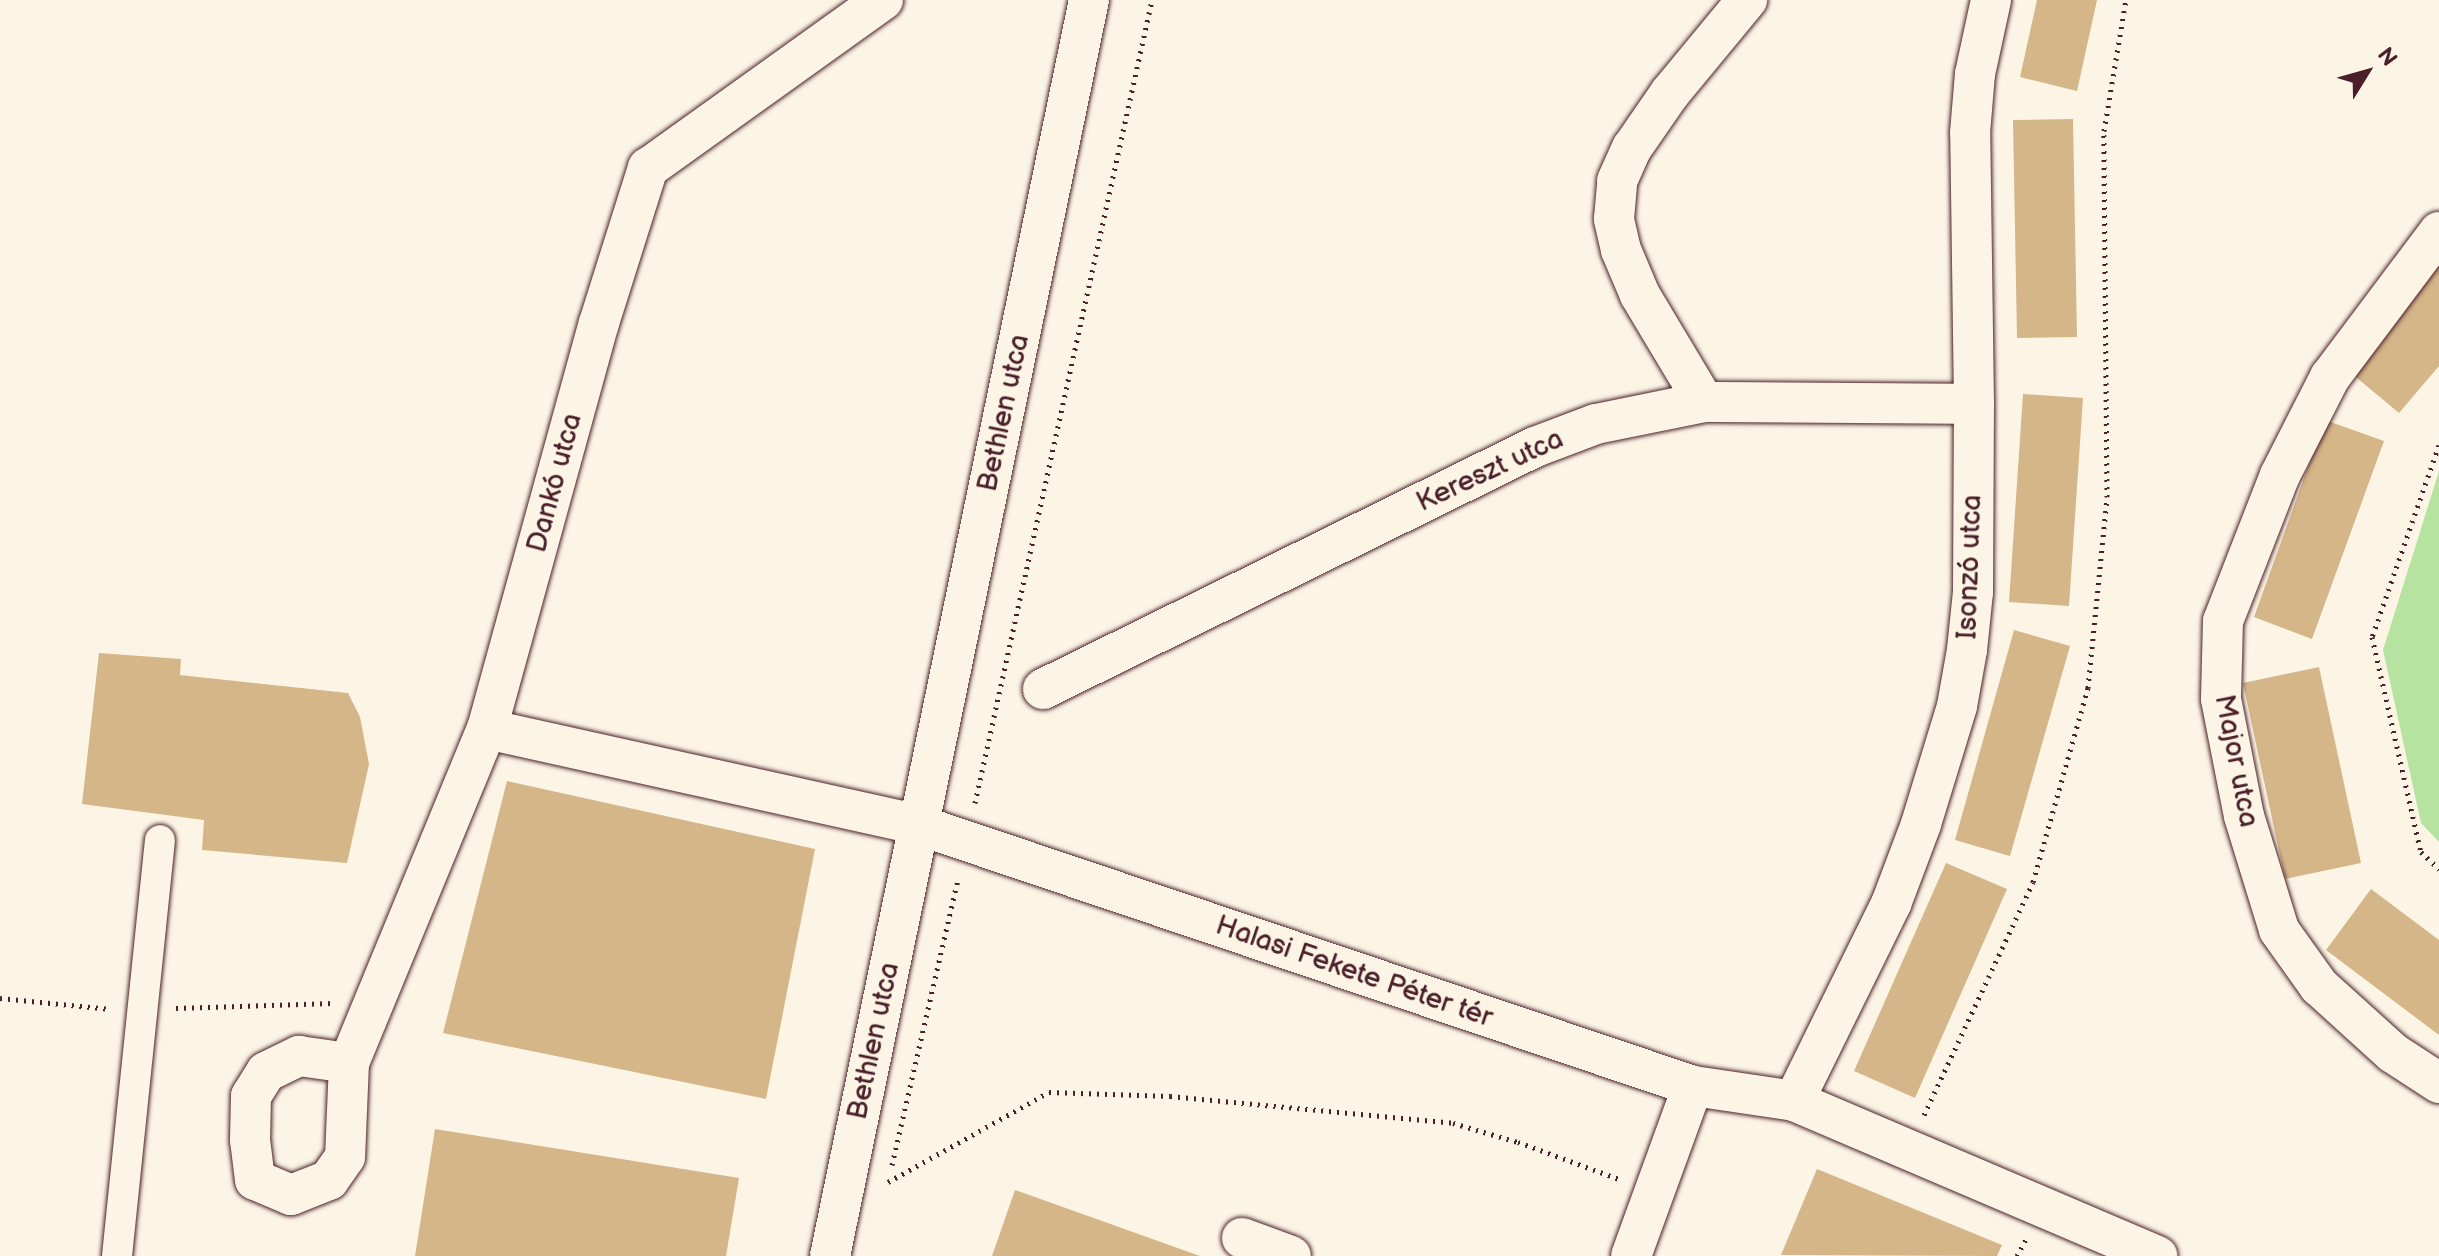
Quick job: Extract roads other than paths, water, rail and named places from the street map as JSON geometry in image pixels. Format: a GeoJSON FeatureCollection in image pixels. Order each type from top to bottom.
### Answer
{"type":"FeatureCollection","features":[{"type":"Feature","properties":{"kind":"street","name":"Dankó utca"},"geometry":{"type":"LineString","coordinates":[[349,1063],[487,729],[599,323],[648,168],[883,0]]}},
{"type":"Feature","properties":{"kind":"street","name":"Bethlen utca"},"geometry":{"type":"LineString","coordinates":[[830,1256],[1089,0]]}},
{"type":"Feature","properties":{"kind":"street"},"geometry":{"type":"LineString","coordinates":[[1704,402],[1640,295],[1621,250],[1614,219],[1617,181],[1632,148],[1670,93],[1747,0]]}},
{"type":"Feature","properties":{"kind":"street","name":"Isonzó utca"},"geometry":{"type":"LineString","coordinates":[[1794,1101],[1891,904],[1921,824],[1957,706],[1973,592],[1970,133],[1975,74],[1991,0]]}},
{"type":"Feature","properties":{"kind":"street","name":"Major utca"},"geometry":{"type":"LineString","coordinates":[[2439,232],[2330,377],[2280,475],[2223,621],[2221,699],[2244,816],[2279,930],[2319,986],[2393,1053],[2439,1083]]}},
{"type":"Feature","properties":{"kind":"street","name":"Kereszt utca"},"geometry":{"type":"LineString","coordinates":[[1043,689],[1535,447],[1596,424],[1704,402],[1974,404]]}},
{"type":"Feature","properties":{"kind":"street"},"geometry":{"type":"LineString","coordinates":[[487,729],[919,825]]}},
{"type":"Feature","properties":{"kind":"street","name":"Halasi Fekete Péter tér"},"geometry":{"type":"LineString","coordinates":[[919,825],[1693,1086],[1794,1101]]}},
{"type":"Feature","properties":{"kind":"street"},"geometry":{"type":"LineString","coordinates":[[117,1256],[160,840]]}},
{"type":"Feature","properties":{"kind":"street"},"geometry":{"type":"LineString","coordinates":[[1631,1256],[1693,1086]]}},
{"type":"Feature","properties":{"kind":"street"},"geometry":{"type":"LineString","coordinates":[[1794,1101],[2157,1256]]}},
{"type":"Feature","properties":{"kind":"street"},"geometry":{"type":"LineString","coordinates":[[1242,1238],[1291,1256]]}}]}
